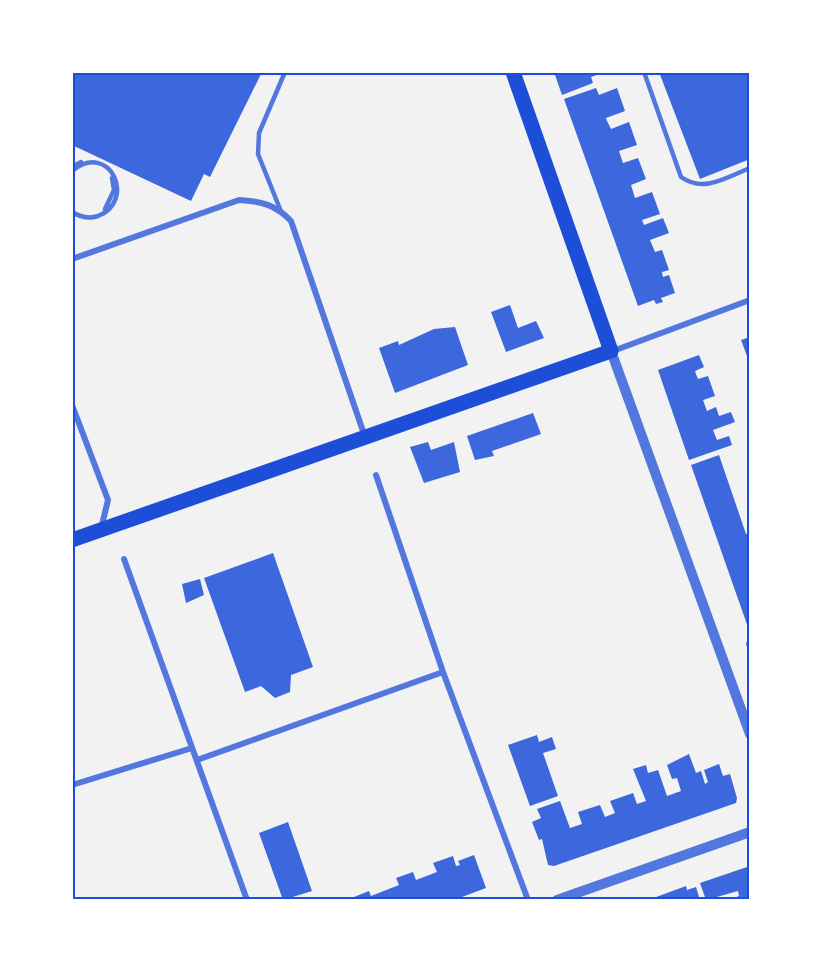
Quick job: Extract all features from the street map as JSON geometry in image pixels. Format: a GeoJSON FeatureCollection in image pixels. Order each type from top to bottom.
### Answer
{"type":"FeatureCollection","features":[{"type":"Feature","properties":{"kind":"main road"},"geometry":{"type":"LineString","coordinates":[[72,540],[611,351],[513,72]]}},
{"type":"Feature","properties":{"kind":"street"},"geometry":{"type":"LineString","coordinates":[[72,259],[239,200],[258,201],[280,209],[291,221],[365,437]]}},
{"type":"Feature","properties":{"kind":"street"},"geometry":{"type":"LineString","coordinates":[[750,300],[611,351],[750,734]]}},
{"type":"Feature","properties":{"kind":"street"},"geometry":{"type":"LineString","coordinates":[[72,405],[108,500],[100,530]]}},
{"type":"Feature","properties":{"kind":"street"},"geometry":{"type":"LineString","coordinates":[[376,475],[443,672],[528,900]]}},
{"type":"Feature","properties":{"kind":"street"},"geometry":{"type":"LineString","coordinates":[[124,559],[247,900]]}},
{"type":"Feature","properties":{"kind":"street"},"geometry":{"type":"LineString","coordinates":[[196,760],[443,672]]}},
{"type":"Feature","properties":{"kind":"street"},"geometry":{"type":"LineString","coordinates":[[72,785],[192,748]]}},
{"type":"Feature","properties":{"kind":"street"},"geometry":{"type":"LineString","coordinates":[[557,900],[750,832]]}},
{"type":"Feature","properties":{"kind":"lane"},"geometry":{"type":"LineString","coordinates":[[280,209],[258,154],[259,133],[268,107],[285,72]]}},
{"type":"Feature","properties":{"kind":"lane"},"geometry":{"type":"LineString","coordinates":[[644,72],[681,177],[691,184],[702,186],[750,168]]}},
{"type":"Feature","properties":{"kind":"lane"},"geometry":{"type":"LineString","coordinates":[[72,169],[82,161],[99,164],[110,173],[114,190],[107,207],[99,213],[80,216],[72,212]]}},
{"type":"Feature","properties":{"kind":"lane"},"geometry":{"type":"LineString","coordinates":[[72,232],[72,259]]}},
{"type":"Feature","properties":{"kind":"building"},"geometry":{"type":"Polygon","coordinates":[[[72,72],[262,72],[210,177],[204,174],[191,201],[72,145],[72,72]]]}},
{"type":"Feature","properties":{"kind":"building"},"geometry":{"type":"Polygon","coordinates":[[[554,72],[605,72],[591,77],[593,83],[562,95],[554,72]]]}},
{"type":"Feature","properties":{"kind":"building"},"geometry":{"type":"Polygon","coordinates":[[[659,72],[750,72],[750,159],[700,179],[659,72]]]}},
{"type":"Feature","properties":{"kind":"building"},"geometry":{"type":"Polygon","coordinates":[[[596,88],[599,95],[617,88],[625,111],[606,118],[607,121],[611,129],[629,122],[637,145],[619,151],[623,163],[638,158],[646,179],[631,185],[635,198],[652,192],[660,214],[642,220],[644,225],[663,218],[669,233],[650,240],[655,252],[662,250],[669,270],[662,272],[663,277],[669,275],[675,293],[661,298],[663,302],[656,304],[654,300],[638,306],[564,99],[596,88]]]}},
{"type":"Feature","properties":{"kind":"building"},"geometry":{"type":"Polygon","coordinates":[[[510,305],[518,328],[536,321],[544,338],[506,352],[491,312],[510,305]]]}},
{"type":"Feature","properties":{"kind":"building"},"geometry":{"type":"Polygon","coordinates":[[[455,327],[468,365],[395,393],[379,348],[398,341],[399,345],[434,329],[455,327]]]}},
{"type":"Feature","properties":{"kind":"building"},"geometry":{"type":"Polygon","coordinates":[[[750,337],[750,364],[741,340],[750,337]]]}},
{"type":"Feature","properties":{"kind":"building"},"geometry":{"type":"Polygon","coordinates":[[[699,355],[704,367],[695,371],[696,374],[698,379],[708,376],[715,396],[703,400],[707,411],[716,407],[719,416],[731,412],[735,422],[713,430],[717,440],[729,436],[732,445],[689,460],[658,370],[699,355]]]}},
{"type":"Feature","properties":{"kind":"building"},"geometry":{"type":"Polygon","coordinates":[[[533,413],[541,434],[492,451],[494,456],[475,460],[467,436],[533,413]]]}},
{"type":"Feature","properties":{"kind":"building"},"geometry":{"type":"Polygon","coordinates":[[[428,442],[431,450],[454,442],[460,472],[424,483],[410,447],[428,442]]]}},
{"type":"Feature","properties":{"kind":"building"},"geometry":{"type":"Polygon","coordinates":[[[719,455],[746,534],[750,533],[750,633],[691,465],[719,455]]]}},
{"type":"Feature","properties":{"kind":"building"},"geometry":{"type":"Polygon","coordinates":[[[273,553],[313,667],[291,675],[290,692],[275,698],[261,686],[245,692],[204,578],[273,553]]]}},
{"type":"Feature","properties":{"kind":"building"},"geometry":{"type":"Polygon","coordinates":[[[200,579],[204,595],[186,603],[182,584],[200,579]]]}},
{"type":"Feature","properties":{"kind":"building"},"geometry":{"type":"Polygon","coordinates":[[[537,735],[539,742],[552,737],[556,749],[543,753],[558,796],[530,806],[508,745],[537,735]]]}},
{"type":"Feature","properties":{"kind":"building"},"geometry":{"type":"Polygon","coordinates":[[[689,754],[696,773],[701,771],[705,784],[708,782],[704,770],[719,764],[723,776],[730,774],[737,798],[736,803],[554,866],[548,865],[542,839],[539,840],[532,822],[541,818],[537,809],[560,801],[570,828],[582,824],[578,812],[600,805],[605,817],[615,813],[610,801],[633,793],[637,804],[646,801],[633,769],[646,765],[648,773],[658,770],[667,796],[681,791],[677,778],[672,779],[667,765],[689,754]]]}},
{"type":"Feature","properties":{"kind":"building"},"geometry":{"type":"Polygon","coordinates":[[[288,822],[312,891],[283,900],[259,833],[288,822]]]}},
{"type":"Feature","properties":{"kind":"building"},"geometry":{"type":"Polygon","coordinates":[[[474,855],[486,888],[454,900],[355,900],[354,897],[369,891],[371,896],[399,885],[396,878],[413,872],[416,880],[437,872],[433,863],[453,856],[456,866],[460,865],[458,861],[474,855]]]}},
{"type":"Feature","properties":{"kind":"building"},"geometry":{"type":"Polygon","coordinates":[[[750,866],[750,900],[728,900],[739,896],[738,891],[706,900],[700,883],[750,866]]]}},
{"type":"Feature","properties":{"kind":"building"},"geometry":{"type":"Polygon","coordinates":[[[686,886],[687,890],[696,887],[700,900],[648,900],[686,886]]]}}]}
